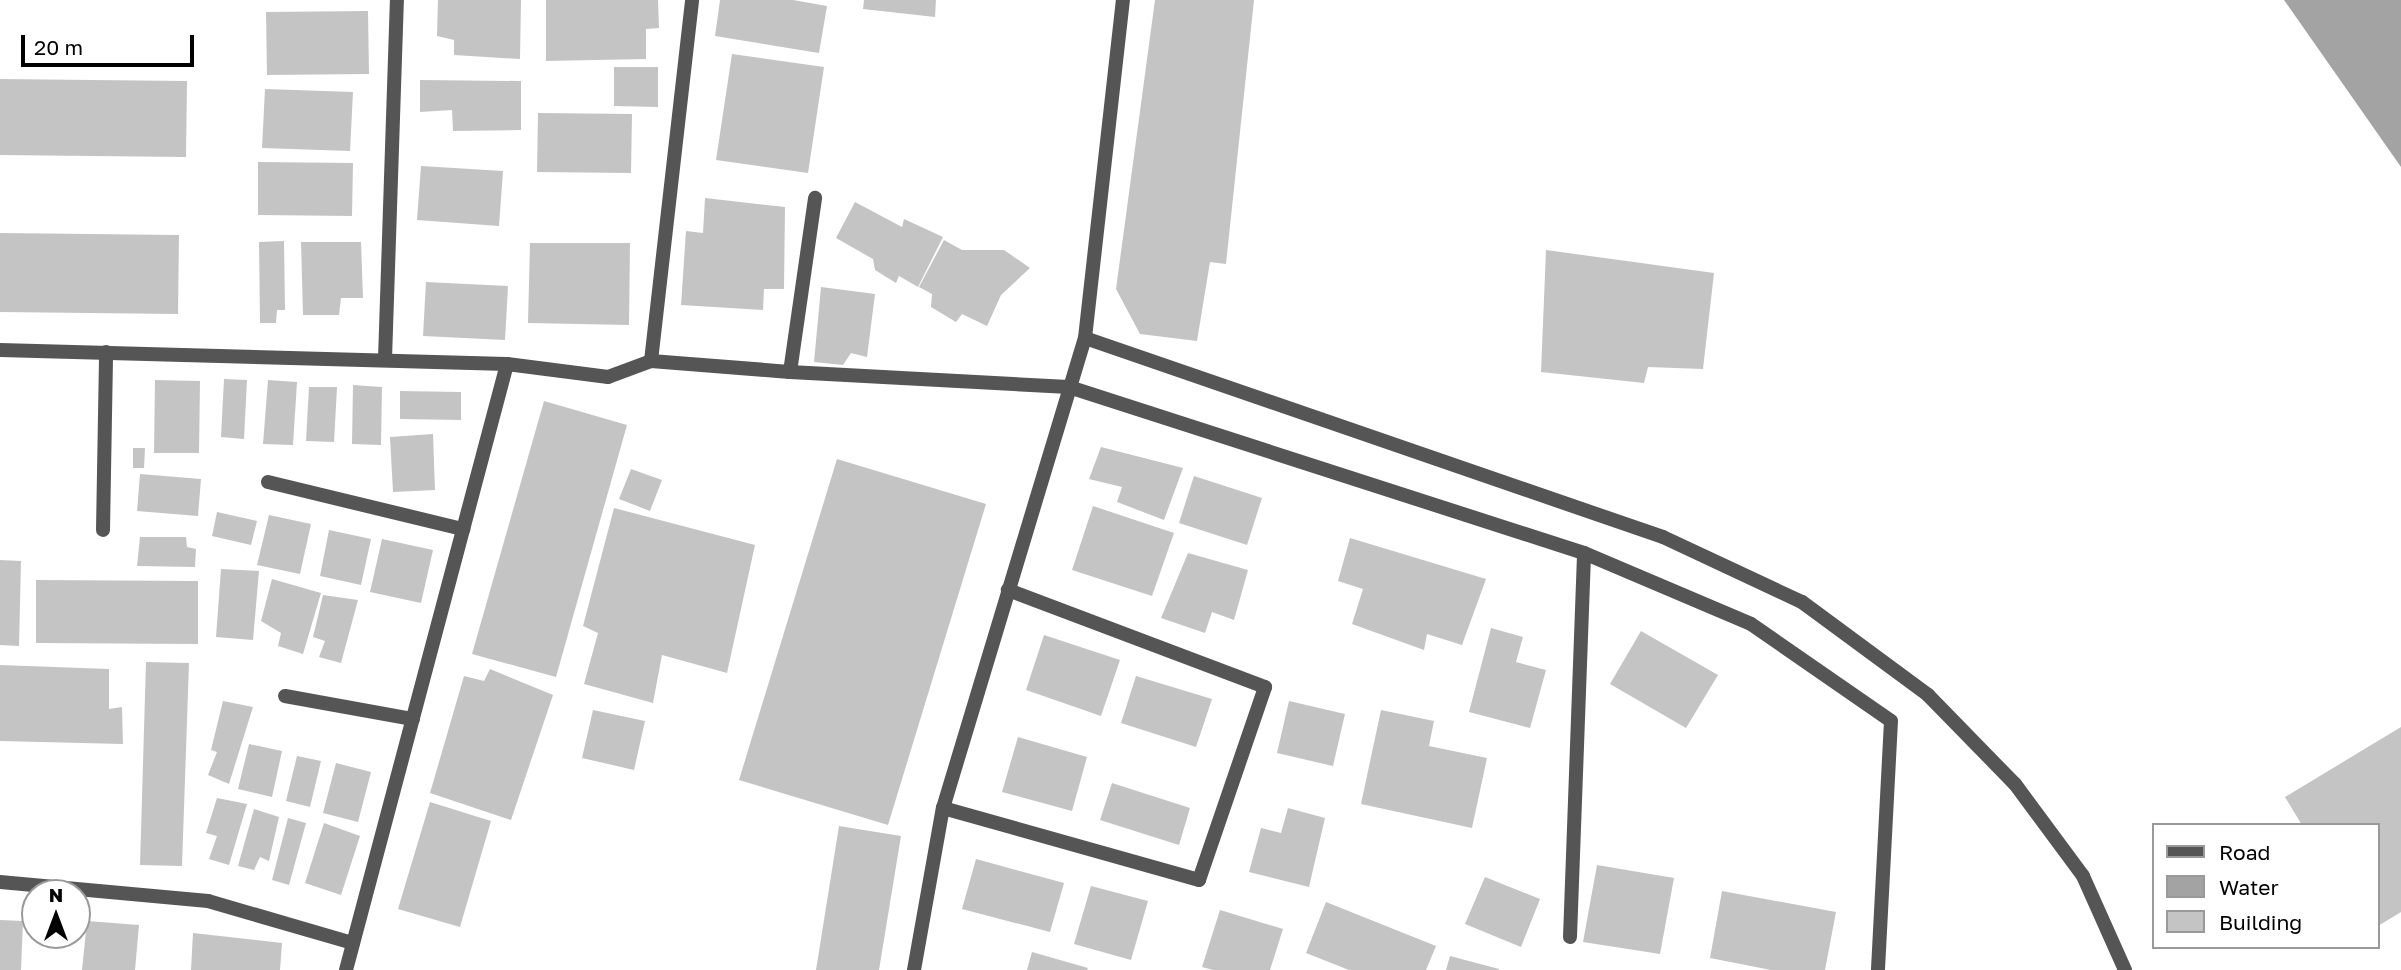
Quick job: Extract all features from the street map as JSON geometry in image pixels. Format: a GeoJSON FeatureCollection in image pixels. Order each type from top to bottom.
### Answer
{"type":"FeatureCollection","features":[{"type":"Feature","properties":{"kind":"street"},"geometry":{"type":"LineString","coordinates":[[385,359],[397,0]]}},
{"type":"Feature","properties":{"kind":"street"},"geometry":{"type":"LineString","coordinates":[[651,361],[692,0]]}},
{"type":"Feature","properties":{"kind":"street"},"geometry":{"type":"LineString","coordinates":[[914,970],[943,808],[1085,338],[1123,0]]}},
{"type":"Feature","properties":{"kind":"street"},"geometry":{"type":"LineString","coordinates":[[790,372],[815,198]]}},
{"type":"Feature","properties":{"kind":"street"},"geometry":{"type":"LineString","coordinates":[[1085,338],[1663,537],[1802,602],[1928,695],[2015,784],[2083,876],[2125,970]]}},
{"type":"Feature","properties":{"kind":"street"},"geometry":{"type":"LineString","coordinates":[[0,350],[507,364],[608,377],[651,361],[790,372],[1069,387],[1584,553],[1751,624],[1891,720],[1878,970]]}},
{"type":"Feature","properties":{"kind":"street"},"geometry":{"type":"LineString","coordinates":[[103,530],[106,352]]}},
{"type":"Feature","properties":{"kind":"street"},"geometry":{"type":"LineString","coordinates":[[346,970],[507,364]]}},
{"type":"Feature","properties":{"kind":"street"},"geometry":{"type":"LineString","coordinates":[[268,482],[463,529]]}},
{"type":"Feature","properties":{"kind":"street"},"geometry":{"type":"LineString","coordinates":[[1570,937],[1584,553]]}},
{"type":"Feature","properties":{"kind":"street"},"geometry":{"type":"LineString","coordinates":[[943,808],[1199,880],[1265,687],[1008,590]]}},
{"type":"Feature","properties":{"kind":"street"},"geometry":{"type":"LineString","coordinates":[[285,695],[413,719]]}},
{"type":"Feature","properties":{"kind":"street"},"geometry":{"type":"LineString","coordinates":[[0,883],[208,901],[353,943]]}},
{"type":"Feature","properties":{"kind":"water"},"geometry":{"type":"Polygon","coordinates":[[[2284,0],[2401,0],[2401,167],[2284,0]]]}},
{"type":"Feature","properties":{"kind":"building"},"geometry":{"type":"Polygon","coordinates":[[[438,0],[521,0],[520,59],[454,55],[454,40],[437,36],[438,0]]]}},
{"type":"Feature","properties":{"kind":"building"},"geometry":{"type":"Polygon","coordinates":[[[546,0],[658,0],[659,28],[646,29],[646,59],[546,61],[546,0]]]}},
{"type":"Feature","properties":{"kind":"building"},"geometry":{"type":"Polygon","coordinates":[[[720,0],[793,0],[827,6],[819,53],[715,36],[720,0]]]}},
{"type":"Feature","properties":{"kind":"building"},"geometry":{"type":"Polygon","coordinates":[[[864,0],[936,0],[935,17],[863,9],[864,0]]]}},
{"type":"Feature","properties":{"kind":"building"},"geometry":{"type":"Polygon","coordinates":[[[1155,0],[1254,0],[1226,264],[1210,262],[1197,341],[1140,334],[1116,289],[1155,0]]]}},
{"type":"Feature","properties":{"kind":"building"},"geometry":{"type":"Polygon","coordinates":[[[368,11],[369,74],[267,75],[266,12],[368,11]]]}},
{"type":"Feature","properties":{"kind":"building"},"geometry":{"type":"Polygon","coordinates":[[[732,54],[824,67],[808,173],[716,160],[732,54]]]}},
{"type":"Feature","properties":{"kind":"building"},"geometry":{"type":"Polygon","coordinates":[[[614,67],[658,67],[658,107],[614,106],[614,67]]]}},
{"type":"Feature","properties":{"kind":"building"},"geometry":{"type":"Polygon","coordinates":[[[0,79],[187,81],[186,157],[0,155],[0,79]]]}},
{"type":"Feature","properties":{"kind":"building"},"geometry":{"type":"Polygon","coordinates":[[[420,80],[521,81],[521,130],[453,131],[452,110],[420,112],[420,80]]]}},
{"type":"Feature","properties":{"kind":"building"},"geometry":{"type":"Polygon","coordinates":[[[265,89],[353,92],[350,151],[262,148],[265,89]]]}},
{"type":"Feature","properties":{"kind":"building"},"geometry":{"type":"Polygon","coordinates":[[[538,113],[632,114],[631,173],[537,172],[538,113]]]}},
{"type":"Feature","properties":{"kind":"building"},"geometry":{"type":"Polygon","coordinates":[[[258,162],[353,163],[352,216],[258,215],[258,162]]]}},
{"type":"Feature","properties":{"kind":"building"},"geometry":{"type":"Polygon","coordinates":[[[421,166],[503,171],[499,226],[417,220],[421,166]]]}},
{"type":"Feature","properties":{"kind":"building"},"geometry":{"type":"Polygon","coordinates":[[[705,198],[785,207],[784,289],[764,289],[763,310],[681,305],[686,231],[703,233],[705,198]]]}},
{"type":"Feature","properties":{"kind":"building"},"geometry":{"type":"Polygon","coordinates":[[[855,202],[902,227],[904,219],[943,237],[918,287],[899,276],[896,283],[875,270],[873,259],[836,238],[855,202]]]}},
{"type":"Feature","properties":{"kind":"building"},"geometry":{"type":"Polygon","coordinates":[[[0,233],[179,235],[178,314],[0,312],[0,233]]]}},
{"type":"Feature","properties":{"kind":"building"},"geometry":{"type":"Polygon","coordinates":[[[944,240],[962,250],[1004,250],[1030,268],[1001,295],[987,326],[962,314],[956,322],[931,307],[932,294],[919,287],[944,240]]]}},
{"type":"Feature","properties":{"kind":"building"},"geometry":{"type":"Polygon","coordinates":[[[284,241],[285,310],[277,310],[276,323],[260,323],[259,242],[284,241]]]}},
{"type":"Feature","properties":{"kind":"building"},"geometry":{"type":"Polygon","coordinates":[[[301,242],[361,242],[363,298],[341,298],[339,315],[303,315],[301,242]]]}},
{"type":"Feature","properties":{"kind":"building"},"geometry":{"type":"Polygon","coordinates":[[[530,243],[630,243],[629,325],[528,323],[530,243]]]}},
{"type":"Feature","properties":{"kind":"building"},"geometry":{"type":"Polygon","coordinates":[[[1546,250],[1714,273],[1703,369],[1648,367],[1644,383],[1541,372],[1546,250]]]}},
{"type":"Feature","properties":{"kind":"building"},"geometry":{"type":"Polygon","coordinates":[[[426,282],[508,286],[505,340],[423,336],[426,282]]]}},
{"type":"Feature","properties":{"kind":"building"},"geometry":{"type":"Polygon","coordinates":[[[821,287],[875,294],[867,357],[851,353],[843,365],[814,362],[821,287]]]}},
{"type":"Feature","properties":{"kind":"building"},"geometry":{"type":"Polygon","coordinates":[[[224,379],[247,380],[244,439],[221,437],[224,379]]]}},
{"type":"Feature","properties":{"kind":"building"},"geometry":{"type":"Polygon","coordinates":[[[155,380],[200,381],[199,453],[154,453],[155,380]]]}},
{"type":"Feature","properties":{"kind":"building"},"geometry":{"type":"Polygon","coordinates":[[[268,380],[297,382],[293,445],[263,444],[268,380]]]}},
{"type":"Feature","properties":{"kind":"building"},"geometry":{"type":"Polygon","coordinates":[[[353,385],[382,387],[381,445],[352,444],[353,385]]]}},
{"type":"Feature","properties":{"kind":"building"},"geometry":{"type":"Polygon","coordinates":[[[309,387],[337,387],[334,442],[306,441],[309,387]]]}},
{"type":"Feature","properties":{"kind":"building"},"geometry":{"type":"Polygon","coordinates":[[[400,391],[461,392],[461,420],[400,419],[400,391]]]}},
{"type":"Feature","properties":{"kind":"building"},"geometry":{"type":"Polygon","coordinates":[[[544,401],[627,425],[556,677],[472,654],[544,401]]]}},
{"type":"Feature","properties":{"kind":"building"},"geometry":{"type":"Polygon","coordinates":[[[433,434],[435,490],[393,492],[390,437],[433,434]]]}},
{"type":"Feature","properties":{"kind":"building"},"geometry":{"type":"Polygon","coordinates":[[[1101,447],[1183,468],[1164,520],[1117,502],[1122,487],[1089,479],[1101,447]]]}},
{"type":"Feature","properties":{"kind":"building"},"geometry":{"type":"Polygon","coordinates":[[[133,448],[145,448],[144,468],[133,468],[133,448]]]}},
{"type":"Feature","properties":{"kind":"building"},"geometry":{"type":"Polygon","coordinates":[[[837,459],[986,504],[888,825],[739,780],[837,459]]]}},
{"type":"Feature","properties":{"kind":"building"},"geometry":{"type":"Polygon","coordinates":[[[631,469],[662,480],[650,511],[619,499],[631,469]]]}},
{"type":"Feature","properties":{"kind":"building"},"geometry":{"type":"Polygon","coordinates":[[[140,474],[201,479],[198,516],[137,511],[140,474]]]}},
{"type":"Feature","properties":{"kind":"building"},"geometry":{"type":"Polygon","coordinates":[[[1194,476],[1262,498],[1247,545],[1179,523],[1194,476]]]}},
{"type":"Feature","properties":{"kind":"building"},"geometry":{"type":"Polygon","coordinates":[[[1093,506],[1174,533],[1152,596],[1072,570],[1093,506]]]}},
{"type":"Feature","properties":{"kind":"building"},"geometry":{"type":"Polygon","coordinates":[[[614,508],[755,545],[727,673],[662,655],[653,703],[584,684],[598,633],[583,626],[614,508]]]}},
{"type":"Feature","properties":{"kind":"building"},"geometry":{"type":"Polygon","coordinates":[[[217,512],[257,521],[251,545],[212,536],[217,512]]]}},
{"type":"Feature","properties":{"kind":"building"},"geometry":{"type":"Polygon","coordinates":[[[269,515],[311,524],[300,574],[257,565],[269,515]]]}},
{"type":"Feature","properties":{"kind":"building"},"geometry":{"type":"Polygon","coordinates":[[[329,530],[371,539],[361,585],[320,576],[329,530]]]}},
{"type":"Feature","properties":{"kind":"building"},"geometry":{"type":"Polygon","coordinates":[[[140,537],[186,537],[187,547],[196,549],[195,567],[137,566],[140,537]]]}},
{"type":"Feature","properties":{"kind":"building"},"geometry":{"type":"Polygon","coordinates":[[[1350,538],[1486,579],[1462,645],[1427,634],[1424,650],[1352,624],[1363,589],[1338,581],[1350,538]]]}},
{"type":"Feature","properties":{"kind":"building"},"geometry":{"type":"Polygon","coordinates":[[[382,539],[433,550],[421,603],[370,592],[382,539]]]}},
{"type":"Feature","properties":{"kind":"building"},"geometry":{"type":"Polygon","coordinates":[[[1188,553],[1248,570],[1234,620],[1212,612],[1205,633],[1161,618],[1188,553]]]}},
{"type":"Feature","properties":{"kind":"building"},"geometry":{"type":"Polygon","coordinates":[[[0,560],[21,561],[19,646],[0,645],[0,560]]]}},
{"type":"Feature","properties":{"kind":"building"},"geometry":{"type":"Polygon","coordinates":[[[221,569],[259,571],[253,640],[216,637],[221,569]]]}},
{"type":"Feature","properties":{"kind":"building"},"geometry":{"type":"Polygon","coordinates":[[[272,579],[321,593],[303,654],[278,646],[281,633],[261,621],[272,579]]]}},
{"type":"Feature","properties":{"kind":"building"},"geometry":{"type":"Polygon","coordinates":[[[36,580],[198,581],[198,644],[36,643],[36,580]]]}},
{"type":"Feature","properties":{"kind":"building"},"geometry":{"type":"Polygon","coordinates":[[[323,595],[358,600],[341,663],[319,657],[325,641],[313,637],[323,595]]]}},
{"type":"Feature","properties":{"kind":"building"},"geometry":{"type":"Polygon","coordinates":[[[1491,628],[1523,637],[1516,662],[1546,670],[1530,728],[1469,712],[1491,628]]]}},
{"type":"Feature","properties":{"kind":"building"},"geometry":{"type":"Polygon","coordinates":[[[1641,631],[1718,675],[1686,728],[1610,684],[1641,631]]]}},
{"type":"Feature","properties":{"kind":"building"},"geometry":{"type":"Polygon","coordinates":[[[1044,635],[1120,660],[1101,716],[1026,690],[1044,635]]]}},
{"type":"Feature","properties":{"kind":"building"},"geometry":{"type":"Polygon","coordinates":[[[146,662],[189,663],[182,866],[140,865],[146,662]]]}},
{"type":"Feature","properties":{"kind":"building"},"geometry":{"type":"Polygon","coordinates":[[[0,665],[109,669],[109,709],[122,707],[123,744],[0,741],[0,665]]]}},
{"type":"Feature","properties":{"kind":"building"},"geometry":{"type":"Polygon","coordinates":[[[490,669],[553,695],[511,820],[430,793],[464,676],[484,681],[490,669]]]}},
{"type":"Feature","properties":{"kind":"building"},"geometry":{"type":"Polygon","coordinates":[[[1136,676],[1212,699],[1196,747],[1121,723],[1136,676]]]}},
{"type":"Feature","properties":{"kind":"building"},"geometry":{"type":"Polygon","coordinates":[[[223,701],[253,707],[229,784],[208,775],[217,752],[211,750],[223,701]]]}},
{"type":"Feature","properties":{"kind":"building"},"geometry":{"type":"Polygon","coordinates":[[[1289,701],[1345,714],[1333,766],[1277,753],[1289,701]]]}},
{"type":"Feature","properties":{"kind":"building"},"geometry":{"type":"Polygon","coordinates":[[[593,710],[645,721],[634,770],[582,758],[593,710]]]}},
{"type":"Feature","properties":{"kind":"building"},"geometry":{"type":"Polygon","coordinates":[[[1381,710],[1434,721],[1429,746],[1487,758],[1472,828],[1361,804],[1381,710]]]}},
{"type":"Feature","properties":{"kind":"building"},"geometry":{"type":"Polygon","coordinates":[[[2401,727],[2401,912],[2380,925],[2380,823],[2301,823],[2285,797],[2401,727]]]}},
{"type":"Feature","properties":{"kind":"building"},"geometry":{"type":"Polygon","coordinates":[[[1018,737],[1087,757],[1072,811],[1002,792],[1018,737]]]}},
{"type":"Feature","properties":{"kind":"building"},"geometry":{"type":"Polygon","coordinates":[[[249,744],[282,751],[272,797],[238,789],[249,744]]]}},
{"type":"Feature","properties":{"kind":"building"},"geometry":{"type":"Polygon","coordinates":[[[297,756],[321,761],[310,807],[286,801],[297,756]]]}},
{"type":"Feature","properties":{"kind":"building"},"geometry":{"type":"Polygon","coordinates":[[[336,763],[371,772],[358,822],[323,813],[336,763]]]}},
{"type":"Feature","properties":{"kind":"building"},"geometry":{"type":"Polygon","coordinates":[[[1112,783],[1190,808],[1179,845],[1100,820],[1112,783]]]}},
{"type":"Feature","properties":{"kind":"building"},"geometry":{"type":"Polygon","coordinates":[[[217,798],[247,804],[229,865],[209,859],[217,836],[206,833],[217,798]]]}},
{"type":"Feature","properties":{"kind":"building"},"geometry":{"type":"Polygon","coordinates":[[[430,802],[491,821],[460,927],[398,909],[430,802]]]}},
{"type":"Feature","properties":{"kind":"building"},"geometry":{"type":"Polygon","coordinates":[[[1288,808],[1325,818],[1309,887],[1249,872],[1261,828],[1281,833],[1288,808]]]}},
{"type":"Feature","properties":{"kind":"building"},"geometry":{"type":"Polygon","coordinates":[[[254,809],[279,817],[269,861],[260,857],[254,870],[238,866],[254,809]]]}},
{"type":"Feature","properties":{"kind":"building"},"geometry":{"type":"Polygon","coordinates":[[[288,818],[306,823],[289,885],[272,880],[288,818]]]}},
{"type":"Feature","properties":{"kind":"building"},"geometry":{"type":"Polygon","coordinates":[[[324,823],[360,836],[341,895],[305,883],[324,823]]]}},
{"type":"Feature","properties":{"kind":"building"},"geometry":{"type":"Polygon","coordinates":[[[839,826],[901,836],[879,970],[816,970],[839,826]]]}},
{"type":"Feature","properties":{"kind":"building"},"geometry":{"type":"Polygon","coordinates":[[[976,859],[1064,883],[1050,932],[962,909],[976,859]]]}},
{"type":"Feature","properties":{"kind":"building"},"geometry":{"type":"Polygon","coordinates":[[[1597,865],[1674,878],[1660,954],[1583,942],[1597,865]]]}},
{"type":"Feature","properties":{"kind":"building"},"geometry":{"type":"Polygon","coordinates":[[[1485,877],[1540,899],[1521,947],[1465,924],[1485,877]]]}},
{"type":"Feature","properties":{"kind":"building"},"geometry":{"type":"Polygon","coordinates":[[[1091,886],[1148,901],[1131,960],[1074,944],[1091,886]]]}},
{"type":"Feature","properties":{"kind":"building"},"geometry":{"type":"Polygon","coordinates":[[[1722,891],[1836,912],[1825,970],[1771,970],[1710,958],[1722,891]]]}},
{"type":"Feature","properties":{"kind":"building"},"geometry":{"type":"Polygon","coordinates":[[[1326,902],[1436,946],[1426,970],[1349,970],[1306,953],[1326,902]]]}},
{"type":"Feature","properties":{"kind":"building"},"geometry":{"type":"Polygon","coordinates":[[[1220,910],[1283,929],[1270,970],[1213,970],[1202,967],[1220,910]]]}},
{"type":"Feature","properties":{"kind":"building"},"geometry":{"type":"Polygon","coordinates":[[[0,920],[21,921],[21,970],[0,970],[0,920]]]}},
{"type":"Feature","properties":{"kind":"building"},"geometry":{"type":"Polygon","coordinates":[[[91,921],[139,925],[135,970],[82,970],[84,949],[91,949],[91,921]]]}},
{"type":"Feature","properties":{"kind":"building"},"geometry":{"type":"Polygon","coordinates":[[[193,933],[282,943],[280,970],[191,970],[193,933]]]}},
{"type":"Feature","properties":{"kind":"building"},"geometry":{"type":"Polygon","coordinates":[[[1032,952],[1088,968],[1027,970],[1032,952]]]}},
{"type":"Feature","properties":{"kind":"building"},"geometry":{"type":"Polygon","coordinates":[[[1450,956],[1499,969],[1499,970],[1446,970],[1450,956]]]}}]}
